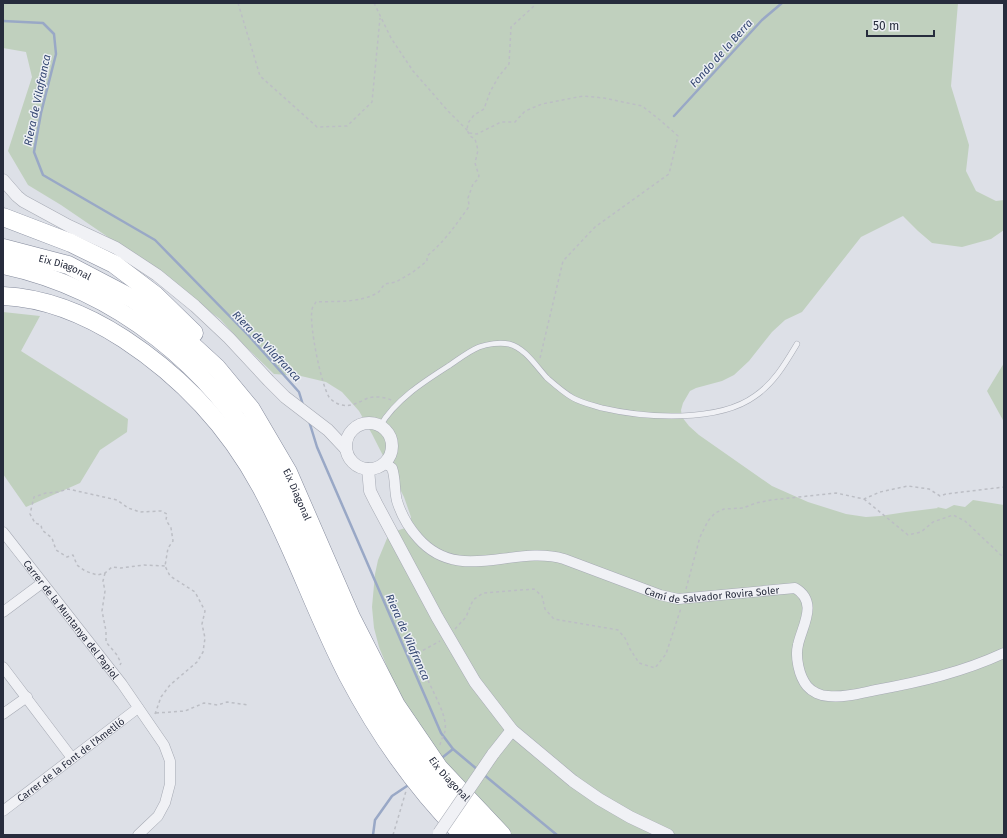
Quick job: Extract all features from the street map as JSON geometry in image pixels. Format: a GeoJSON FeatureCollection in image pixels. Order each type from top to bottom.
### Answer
{"type":"FeatureCollection","features":[{"type":"Feature","properties":{"kind":"highway"},"geometry":{"type":"LineString","coordinates":[[3,217],[71,243],[114,264],[155,295],[224,362],[246,393],[251,409]]}},
{"type":"Feature","properties":{"kind":"highway","name":"Eix Diagonal"},"geometry":{"type":"LineString","coordinates":[[3,248],[68,264],[133,299],[181,335],[217,368],[251,409],[288,472],[350,617],[396,705],[439,768],[502,835]]}},
{"type":"Feature","properties":{"kind":"highway","name":"Eix Diagonal"},"geometry":{"type":"LineString","coordinates":[[3,265],[59,282],[122,313],[148,330],[174,351],[221,399],[250,440],[268,469],[293,521],[347,643],[382,708],[411,753],[431,780],[481,835]]}},
{"type":"Feature","properties":{"kind":"highway"},"geometry":{"type":"LineString","coordinates":[[3,296],[34,299],[53,304],[92,320],[132,344],[159,364],[177,379],[208,410],[236,447],[262,487],[335,648],[376,726],[419,786],[463,835]]}},
{"type":"Feature","properties":{"kind":"street"},"geometry":{"type":"LineString","coordinates":[[3,180],[23,201],[69,226],[116,248],[157,275],[195,306],[229,338],[285,397],[328,430],[345,448],[348,456],[355,465],[368,470],[385,463],[391,452],[392,444],[390,436],[385,430],[380,426],[367,423],[360,424],[352,429],[348,436],[345,448]]}},
{"type":"Feature","properties":{"kind":"street"},"geometry":{"type":"LineString","coordinates":[[328,430],[352,429]]}},
{"type":"Feature","properties":{"kind":"street","name":"Camí de Salvador Rovira Soler"},"geometry":{"type":"LineString","coordinates":[[385,463],[392,468],[395,480],[395,494],[397,502],[406,520],[420,540],[435,553],[453,560],[468,562],[535,555],[551,555],[660,595],[684,599],[795,588],[804,596],[808,608],[805,625],[798,646],[799,666],[806,685],[815,692],[828,696],[843,696],[931,679],[985,662],[1004,653]]}},
{"type":"Feature","properties":{"kind":"street"},"geometry":{"type":"LineString","coordinates":[[368,470],[370,491],[448,636],[475,682],[512,730],[573,781],[599,799],[630,817],[668,835]]}},
{"type":"Feature","properties":{"kind":"street","name":"Carrer de la Muntanya del Papiol"},"geometry":{"type":"LineString","coordinates":[[3,532],[116,676],[164,745],[170,760],[170,784],[165,803],[158,816],[138,835]]}},
{"type":"Feature","properties":{"kind":"street"},"geometry":{"type":"LineString","coordinates":[[3,612],[42,583]]}},
{"type":"Feature","properties":{"kind":"street"},"geometry":{"type":"LineString","coordinates":[[3,667],[72,758]]}},
{"type":"Feature","properties":{"kind":"street"},"geometry":{"type":"LineString","coordinates":[[3,714],[27,697]]}},
{"type":"Feature","properties":{"kind":"street","name":"Carrer de la Font de l'Ametlló"},"geometry":{"type":"LineString","coordinates":[[3,811],[138,708]]}},
{"type":"Feature","properties":{"kind":"street"},"geometry":{"type":"LineString","coordinates":[[439,834],[493,754],[512,730]]}},
{"type":"Feature","properties":{"kind":"lane"},"geometry":{"type":"LineString","coordinates":[[380,426],[387,414],[395,405],[435,375],[479,347],[494,344],[509,344],[521,350],[563,391],[574,399],[586,404],[637,414],[691,416],[738,406],[754,397],[769,385],[784,366],[797,344]]}},
{"type":"Feature","properties":{"kind":"path"},"geometry":{"type":"LineString","coordinates":[[238,3],[260,76],[317,127],[347,126],[372,102],[380,16]]}},
{"type":"Feature","properties":{"kind":"path"},"geometry":{"type":"LineString","coordinates":[[374,3],[391,38],[418,78],[458,122],[473,134],[477,134],[496,123],[515,122],[525,111],[542,104],[583,96],[604,98],[642,106],[678,136],[669,174],[595,227],[563,261],[538,368]]}},
{"type":"Feature","properties":{"kind":"path"},"geometry":{"type":"LineString","coordinates":[[395,405],[392,400],[369,397],[355,404],[343,405],[335,403],[329,397],[317,362],[312,310],[316,302],[348,301],[367,297],[379,292],[385,284],[396,282],[413,272],[427,261],[427,256],[440,245],[468,208],[468,198],[473,184],[479,176],[475,163],[478,150],[475,140],[470,136],[467,130],[471,118],[484,109],[490,92],[499,76],[509,64],[511,27],[532,8],[535,3]]}},
{"type":"Feature","properties":{"kind":"path"},"geometry":{"type":"LineString","coordinates":[[864,499],[880,492],[908,486],[929,489],[940,496],[1004,487]]}},
{"type":"Feature","properties":{"kind":"path"},"geometry":{"type":"LineString","coordinates":[[148,721],[156,713],[161,696],[170,685],[197,662],[203,652],[205,638],[202,624],[205,611],[195,592],[170,576],[165,566],[168,548],[173,541],[171,528],[166,520],[167,514],[161,511],[140,512],[128,508],[117,500],[68,489],[34,497],[30,514],[35,523],[41,525],[42,530],[52,538],[56,550],[67,557],[73,555],[77,565],[85,571],[97,575],[105,573],[112,567],[121,568],[144,565],[165,566]]}},
{"type":"Feature","properties":{"kind":"path"},"geometry":{"type":"LineString","coordinates":[[440,745],[446,730],[444,716],[422,668],[420,652],[448,636],[466,617],[473,600],[483,593],[534,589],[542,596],[545,609],[554,619],[618,630],[639,663],[656,668],[666,654],[684,599],[700,537],[708,521],[715,513],[724,509],[743,508],[756,503],[771,500],[836,493],[864,499],[908,535],[921,532],[933,522],[953,515],[965,521],[1004,558]]}},
{"type":"Feature","properties":{"kind":"path"},"geometry":{"type":"LineString","coordinates":[[105,573],[103,581],[105,591],[102,611],[106,630],[106,642],[121,663],[116,676]]}},
{"type":"Feature","properties":{"kind":"path"},"geometry":{"type":"LineString","coordinates":[[156,713],[185,711],[204,703],[218,705],[227,702],[248,705]]}},
{"type":"Feature","properties":{"kind":"path"},"geometry":{"type":"LineString","coordinates":[[393,835],[406,789]]}},
{"type":"Feature","properties":{"kind":"green space"},"geometry":{"type":"Polygon","coordinates":[[[3,3],[958,3],[951,86],[969,145],[966,171],[976,191],[996,201],[1004,200],[1004,230],[991,239],[962,247],[932,243],[903,216],[861,237],[802,312],[785,320],[772,332],[749,361],[734,375],[722,381],[690,391],[681,410],[682,417],[699,435],[772,486],[808,502],[846,514],[866,517],[938,508],[937,507],[946,509],[954,505],[965,507],[973,500],[1004,505],[1004,835],[494,835],[470,810],[394,684],[379,647],[374,628],[372,607],[375,574],[378,560],[388,536],[393,532],[408,527],[411,523],[411,517],[404,497],[359,411],[342,392],[326,382],[301,376],[274,374],[220,319],[191,298],[174,282],[61,205],[28,185],[8,151],[32,77],[26,52],[3,48],[3,3]]]}},
{"type":"Feature","properties":{"kind":"green space"},"geometry":{"type":"Polygon","coordinates":[[[3,312],[40,316],[21,351],[128,419],[127,432],[100,450],[80,483],[26,507],[3,474],[3,312]]]}},
{"type":"Feature","properties":{"kind":"green space"},"geometry":{"type":"Polygon","coordinates":[[[1004,363],[1004,422],[987,391],[1004,363]]]}},
{"type":"Feature","properties":{"kind":"waterway","name":"Fondo de la Berra"},"geometry":{"type":"LineString","coordinates":[[674,116],[762,20],[782,3]]}},
{"type":"Feature","properties":{"kind":"waterway","name":"Riera de Vilafranca"},"geometry":{"type":"LineString","coordinates":[[3,21],[43,23],[54,34],[56,54],[41,113],[34,152],[43,175],[155,240],[249,336],[299,392],[303,405]]}},
{"type":"Feature","properties":{"kind":"waterway","name":"Riera de Vilafranca"},"geometry":{"type":"LineString","coordinates":[[309,421],[317,447],[441,733],[453,749],[478,770]]}},
{"type":"Feature","properties":{"kind":"waterway"},"geometry":{"type":"LineString","coordinates":[[443,757],[453,749]]}},
{"type":"Feature","properties":{"kind":"waterway","name":"Riera de Vilafranca"},"geometry":{"type":"LineString","coordinates":[[483,774],[557,835]]}},
{"type":"Feature","properties":{"kind":"waterway"},"geometry":{"type":"LineString","coordinates":[[373,835],[375,820],[392,796],[407,786]]}}]}
